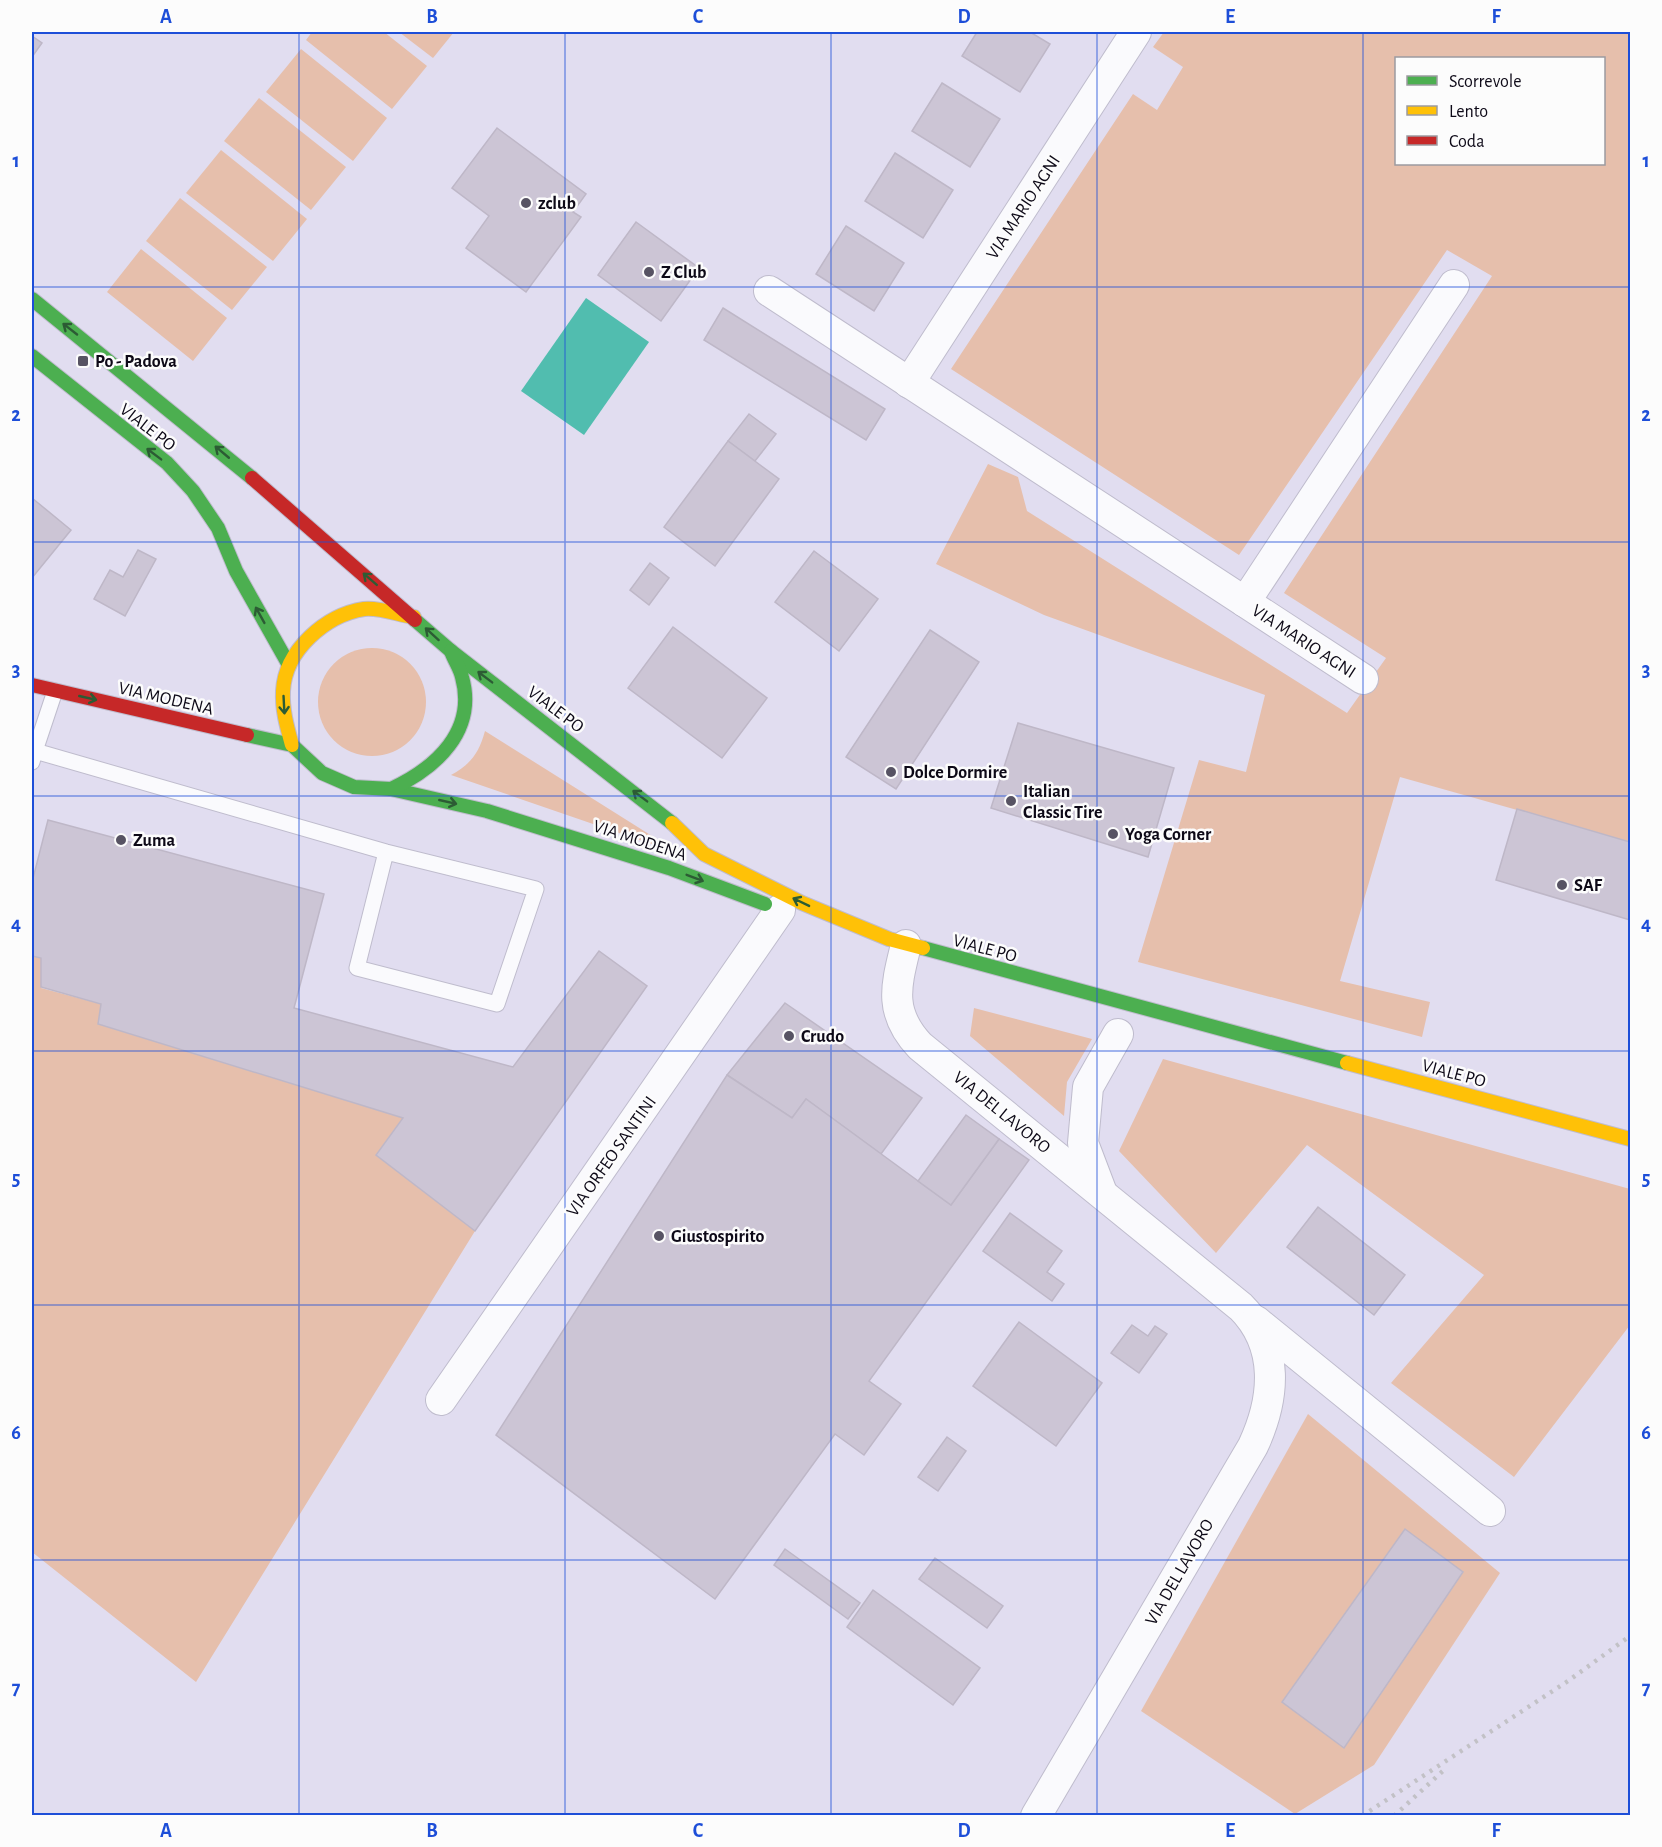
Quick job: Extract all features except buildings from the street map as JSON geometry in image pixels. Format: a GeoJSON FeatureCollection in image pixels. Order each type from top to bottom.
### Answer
{"type":"FeatureCollection","features":[{"type":"Feature","properties":{"kind":"main road","name":"VIALE PO"},"geometry":{"type":"LineString","coordinates":[[32,299],[216,446],[451,651],[662,813],[704,854],[802,903],[906,945],[1630,1139]]}},
{"type":"Feature","properties":{"kind":"main road","name":"VIALE PO"},"geometry":{"type":"LineString","coordinates":[[32,356],[167,464],[193,491],[218,528],[236,571],[289,666]]}},
{"type":"Feature","properties":{"kind":"main road"},"geometry":{"type":"LineString","coordinates":[[292,745],[284,714],[283,690],[289,666],[319,626],[365,609],[414,618]]}},
{"type":"Feature","properties":{"kind":"main road","name":"VIA MODENA"},"geometry":{"type":"LineString","coordinates":[[391,789],[413,780],[438,763],[456,738],[464,709],[462,679],[451,651]]}},
{"type":"Feature","properties":{"kind":"main road","name":"VIA MODENA"},"geometry":{"type":"LineString","coordinates":[[32,685],[292,745],[322,773],[354,787],[391,789],[498,814],[669,867],[780,910],[874,934]]}},
{"type":"Feature","properties":{"kind":"street","name":"VIA MARIO AGNI"},"geometry":{"type":"LineString","coordinates":[[909,383],[1136,32]]}},
{"type":"Feature","properties":{"kind":"street","name":"VIA MARIO AGNI"},"geometry":{"type":"LineString","coordinates":[[1245,602],[1454,285]]}},
{"type":"Feature","properties":{"kind":"street","name":"VIA MARIO AGNI"},"geometry":{"type":"LineString","coordinates":[[769,291],[1363,679]]}},
{"type":"Feature","properties":{"kind":"street","name":"VIA ORFEO SANTINI"},"geometry":{"type":"LineString","coordinates":[[441,1400],[780,910]]}},
{"type":"Feature","properties":{"kind":"street","name":"VIA DEL LAVORO"},"geometry":{"type":"LineString","coordinates":[[906,945],[897,995],[901,1020],[908,1033],[921,1046],[1490,1511]]}},
{"type":"Feature","properties":{"kind":"street"},"geometry":{"type":"LineString","coordinates":[[1102,1193],[1083,1143],[1088,1087],[1118,1034]]}},
{"type":"Feature","properties":{"kind":"street","name":"VIA DEL LAVORO"},"geometry":{"type":"LineString","coordinates":[[1036,1815],[1261,1428],[1269,1402],[1271,1371],[1266,1345],[1251,1318]]}},
{"type":"Feature","properties":{"kind":"lane"},"geometry":{"type":"LineString","coordinates":[[55,691],[33,756],[386,852],[536,889],[497,1004],[357,968],[386,852]]}},
{"type":"Feature","properties":{"kind":"shaded area"},"geometry":{"type":"Polygon","coordinates":[[[312,32],[384,32],[427,66],[392,109],[306,40],[312,32]]]}},
{"type":"Feature","properties":{"kind":"shaded area"},"geometry":{"type":"Polygon","coordinates":[[[399,32],[454,32],[433,58],[399,32]]]}},
{"type":"Feature","properties":{"kind":"shaded area"},"geometry":{"type":"Polygon","coordinates":[[[1164,32],[1630,32],[1630,842],[1400,777],[1340,981],[1430,1002],[1422,1037],[1138,962],[1199,760],[1246,772],[1265,695],[1044,615],[936,564],[988,464],[1018,477],[1027,511],[1347,713],[1386,658],[1284,593],[1492,276],[1447,250],[1239,555],[951,369],[1133,94],[1157,110],[1183,67],[1153,47],[1164,32]]]}},
{"type":"Feature","properties":{"kind":"shaded area"},"geometry":{"type":"Polygon","coordinates":[[[301,49],[387,118],[353,161],[266,92],[301,49]]]}},
{"type":"Feature","properties":{"kind":"shaded area"},"geometry":{"type":"Polygon","coordinates":[[[259,98],[346,167],[311,210],[224,141],[259,98]]]}},
{"type":"Feature","properties":{"kind":"shaded area"},"geometry":{"type":"Polygon","coordinates":[[[221,150],[307,219],[273,261],[186,193],[221,150]]]}},
{"type":"Feature","properties":{"kind":"shaded area"},"geometry":{"type":"Polygon","coordinates":[[[180,198],[267,267],[232,310],[146,241],[180,198]]]}},
{"type":"Feature","properties":{"kind":"shaded area"},"geometry":{"type":"Polygon","coordinates":[[[141,249],[227,318],[193,361],[107,292],[141,249]]]}},
{"type":"Feature","properties":{"kind":"shaded area"},"geometry":{"type":"Polygon","coordinates":[[[586,298],[649,342],[584,435],[521,391],[586,298]]]}},
{"type":"Feature","properties":{"kind":"shaded area"},"geometry":{"type":"Polygon","coordinates":[[[372,648],[393,652],[410,664],[422,681],[426,702],[422,723],[410,740],[393,752],[372,756],[351,752],[334,740],[322,723],[318,702],[322,681],[334,664],[351,652],[372,648]]]}},
{"type":"Feature","properties":{"kind":"shaded area"},"geometry":{"type":"Polygon","coordinates":[[[485,731],[660,841],[660,847],[451,775],[464,767],[473,757],[485,731]]]}},
{"type":"Feature","properties":{"kind":"shaded area"},"geometry":{"type":"Polygon","coordinates":[[[32,956],[41,958],[41,988],[101,1004],[98,1024],[403,1118],[376,1155],[475,1231],[196,1682],[32,1552],[32,956]]]}},
{"type":"Feature","properties":{"kind":"shaded area"},"geometry":{"type":"Polygon","coordinates":[[[974,1008],[1092,1039],[1067,1082],[1064,1116],[970,1036],[974,1008]]]}},
{"type":"Feature","properties":{"kind":"shaded area"},"geometry":{"type":"Polygon","coordinates":[[[1163,1059],[1630,1189],[1630,1325],[1514,1477],[1391,1383],[1484,1275],[1307,1145],[1216,1253],[1119,1151],[1163,1059]]]}},
{"type":"Feature","properties":{"kind":"shaded area"},"geometry":{"type":"Polygon","coordinates":[[[1308,1414],[1500,1573],[1374,1765],[1295,1814],[1141,1711],[1308,1414]]]}},
{"type":"Feature","properties":{"kind":"railway"},"geometry":{"type":"LineString","coordinates":[[1362,1816],[1568,1681],[1630,1636]]}},
{"type":"Feature","properties":{"kind":"railway"},"geometry":{"type":"LineString","coordinates":[[1394,1816],[1445,1769]]}},
{"type":"Feature","properties":{"kind":"traffic: fast"},"geometry":{"type":"LineString","coordinates":[[32,299],[252,478]]}},
{"type":"Feature","properties":{"kind":"traffic: fast"},"geometry":{"type":"LineString","coordinates":[[32,356],[167,463],[193,491],[218,528],[236,571],[289,665]]}},
{"type":"Feature","properties":{"kind":"traffic: fast"},"geometry":{"type":"LineString","coordinates":[[415,620],[451,651],[672,823]]}},
{"type":"Feature","properties":{"kind":"traffic: fast"},"geometry":{"type":"LineString","coordinates":[[391,789],[437,759],[458,731],[464,714],[465,696],[461,674],[451,651]]}},
{"type":"Feature","properties":{"kind":"traffic: fast"},"geometry":{"type":"LineString","coordinates":[[247,735],[292,745],[322,773],[354,787],[391,789],[487,811],[669,868],[765,904]]}},
{"type":"Feature","properties":{"kind":"traffic: fast"},"geometry":{"type":"LineString","coordinates":[[923,948],[1347,1063]]}},
{"type":"Feature","properties":{"kind":"traffic: slow"},"geometry":{"type":"LineString","coordinates":[[292,745],[283,705],[285,676],[299,649],[310,637],[336,619],[364,609],[382,610],[414,617]]}},
{"type":"Feature","properties":{"kind":"traffic: slow"},"geometry":{"type":"LineString","coordinates":[[672,823],[704,854],[802,903],[889,939],[923,948]]}},
{"type":"Feature","properties":{"kind":"traffic: slow"},"geometry":{"type":"LineString","coordinates":[[1347,1063],[1630,1139]]}},
{"type":"Feature","properties":{"kind":"traffic: jam"},"geometry":{"type":"LineString","coordinates":[[252,478],[415,620]]}},
{"type":"Feature","properties":{"kind":"traffic: jam"},"geometry":{"type":"LineString","coordinates":[[32,685],[247,735]]}},
{"type":"Feature","properties":{"kind":"place","name":"zclub"},"geometry":{"type":"Point","coordinates":[526,203]}},
{"type":"Feature","properties":{"kind":"place","name":"Z Club"},"geometry":{"type":"Point","coordinates":[649,272]}},
{"type":"Feature","properties":{"kind":"place","name":"Po - Padova"},"geometry":{"type":"Point","coordinates":[83,361]}},
{"type":"Feature","properties":{"kind":"place","name":"Dolce Dormire"},"geometry":{"type":"Point","coordinates":[891,772]}},
{"type":"Feature","properties":{"kind":"place","name":"Italian Classic Tire"},"geometry":{"type":"Point","coordinates":[1011,801]}},
{"type":"Feature","properties":{"kind":"place","name":"Yoga Corner"},"geometry":{"type":"Point","coordinates":[1113,834]}},
{"type":"Feature","properties":{"kind":"place","name":"Zuma"},"geometry":{"type":"Point","coordinates":[121,840]}},
{"type":"Feature","properties":{"kind":"place","name":"SAF"},"geometry":{"type":"Point","coordinates":[1562,885]}},
{"type":"Feature","properties":{"kind":"place","name":"Crudo"},"geometry":{"type":"Point","coordinates":[789,1036]}},
{"type":"Feature","properties":{"kind":"place","name":"Giustospirito"},"geometry":{"type":"Point","coordinates":[659,1236]}}]}
